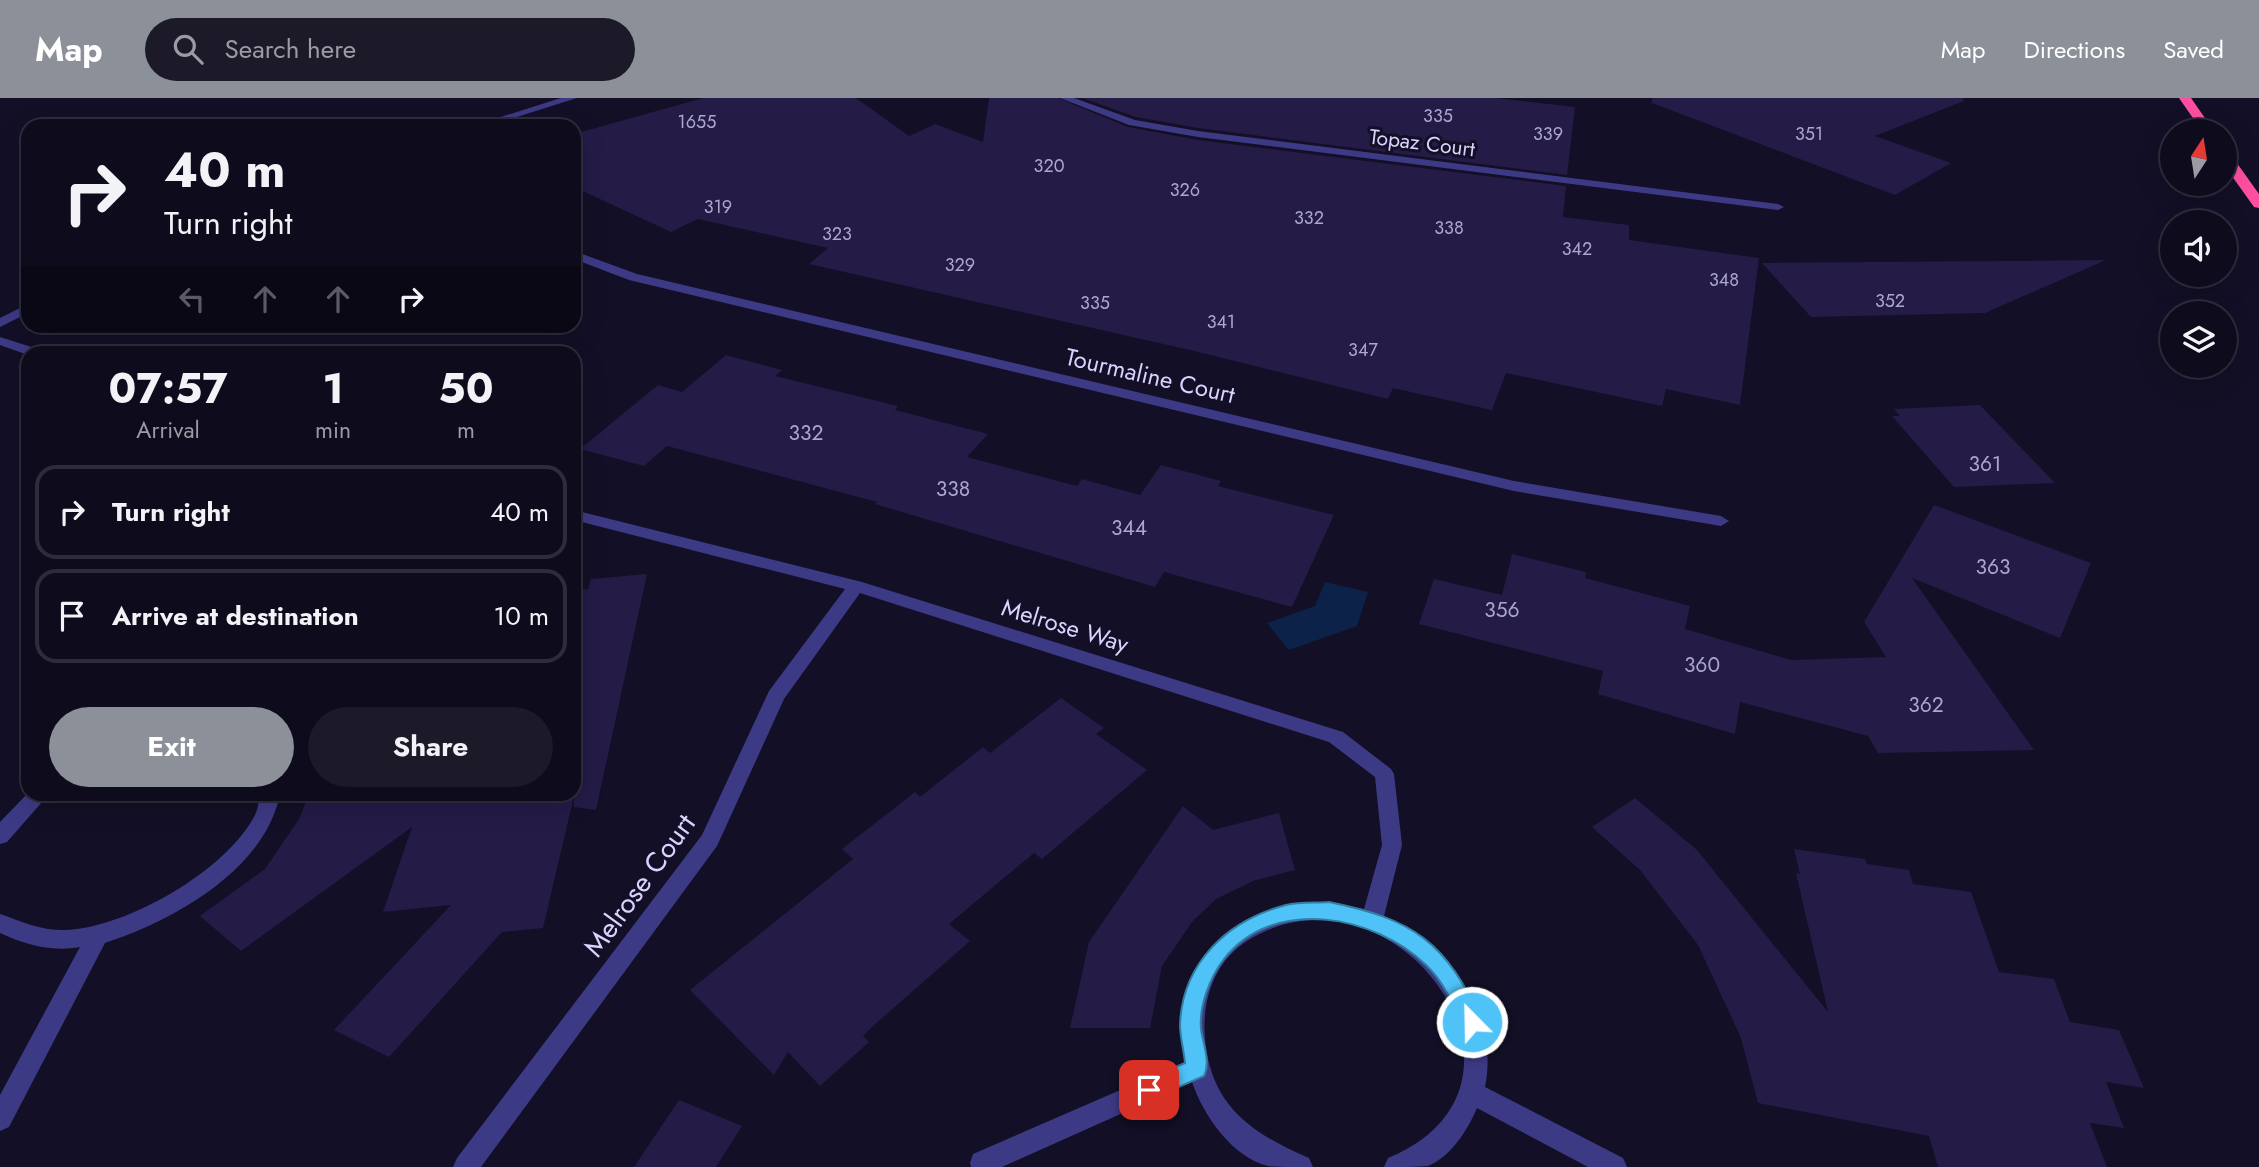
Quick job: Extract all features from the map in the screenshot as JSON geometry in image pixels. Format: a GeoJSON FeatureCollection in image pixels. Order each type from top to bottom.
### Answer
{"type":"FeatureCollection","features":[{"type":"Feature","properties":{"kind":"highway"},"geometry":{"type":"LineString","coordinates":[[2185,98],[2200,119]]}},
{"type":"Feature","properties":{"kind":"highway"},"geometry":{"type":"LineString","coordinates":[[2237,173],[2259,204]]}},
{"type":"Feature","properties":{"kind":"street"},"geometry":{"type":"LineString","coordinates":[[501,119],[572,98]]}},
{"type":"Feature","properties":{"kind":"street","name":"Topaz Court"},"geometry":{"type":"LineString","coordinates":[[1065,98],[1133,123],[1198,134],[1778,207]]}},
{"type":"Feature","properties":{"kind":"street","name":"Tourmaline Court"},"geometry":{"type":"LineString","coordinates":[[581,258],[634,277],[1514,486],[1721,521]]}},
{"type":"Feature","properties":{"kind":"street"},"geometry":{"type":"LineString","coordinates":[[0,323],[21,312]]}},
{"type":"Feature","properties":{"kind":"street"},"geometry":{"type":"LineString","coordinates":[[0,341],[21,348]]}},
{"type":"Feature","properties":{"kind":"street","name":"Melrose Way"},"geometry":{"type":"LineString","coordinates":[[581,517],[856,586],[1336,737],[1384,774],[1392,845],[1372,919]]}},
{"type":"Feature","properties":{"kind":"street","name":"Melrose Court"},"geometry":{"type":"LineString","coordinates":[[466,1167],[710,840],[776,696],[856,586]]}},
{"type":"Feature","properties":{"kind":"street"},"geometry":{"type":"LineString","coordinates":[[0,836],[32,801]]}},
{"type":"Feature","properties":{"kind":"street"},"geometry":{"type":"LineString","coordinates":[[0,923],[16,934],[54,940],[98,934],[151,916],[200,888],[239,854],[264,818],[268,801]]}},
{"type":"Feature","properties":{"kind":"street"},"geometry":{"type":"LineString","coordinates":[[1300,1167],[1259,1149],[1220,1113],[1197,1069],[1190,1026],[1198,985],[1218,951],[1250,927],[1287,913],[1329,911],[1372,919],[1404,935],[1434,959],[1457,989],[1472,1022],[1475,1046],[1473,1093],[1450,1134],[1412,1163],[1397,1167]]}},
{"type":"Feature","properties":{"kind":"street"},"geometry":{"type":"LineString","coordinates":[[0,1119],[98,934]]}},
{"type":"Feature","properties":{"kind":"street"},"geometry":{"type":"LineString","coordinates":[[982,1163],[1197,1069]]}},
{"type":"Feature","properties":{"kind":"street"},"geometry":{"type":"LineString","coordinates":[[1473,1093],[1614,1167]]}},
{"type":"Feature","properties":{"kind":"water"},"geometry":{"type":"Polygon","coordinates":[[[1325,582],[1368,592],[1357,626],[1289,650],[1267,623],[1315,606],[1325,582]]]}},
{"type":"Feature","properties":{"kind":"building"},"geometry":{"type":"Polygon","coordinates":[[[703,98],[856,98],[909,136],[935,124],[983,142],[989,98],[1058,98],[1128,127],[1198,140],[1566,186],[1563,217],[1629,225],[1629,240],[1759,258],[1740,405],[1666,389],[1662,406],[1506,373],[1492,410],[1393,388],[1388,399],[1190,350],[809,264],[828,248],[698,219],[671,232],[581,190],[581,132],[703,98]]]}},
{"type":"Feature","properties":{"kind":"building"},"geometry":{"type":"Polygon","coordinates":[[[1082,98],[1496,98],[1575,107],[1567,175],[1198,128],[1136,117],[1082,98]]]}},
{"type":"Feature","properties":{"kind":"building"},"geometry":{"type":"Polygon","coordinates":[[[1652,98],[1963,98],[1964,101],[1875,136],[1951,163],[1895,195],[1652,103],[1652,98]]]}},
{"type":"Feature","properties":{"kind":"building"},"geometry":{"type":"Polygon","coordinates":[[[2106,260],[1985,313],[1811,317],[1762,263],[2106,260]]]}},
{"type":"Feature","properties":{"kind":"building"},"geometry":{"type":"Polygon","coordinates":[[[726,355],[782,370],[775,376],[898,406],[895,410],[988,434],[967,457],[1077,486],[1082,479],[1140,495],[1161,465],[1221,481],[1218,486],[1334,515],[1292,607],[1164,572],[1155,587],[875,504],[877,502],[667,446],[644,466],[581,449],[658,385],[682,392],[726,355]]]}},
{"type":"Feature","properties":{"kind":"building"},"geometry":{"type":"Polygon","coordinates":[[[1980,405],[2055,483],[1954,487],[1892,416],[1900,416],[1894,409],[1980,405]]]}},
{"type":"Feature","properties":{"kind":"building"},"geometry":{"type":"Polygon","coordinates":[[[1934,505],[2091,563],[2060,638],[1912,578],[2034,750],[1878,753],[1868,736],[1740,702],[1735,734],[1598,694],[1603,671],[1419,624],[1434,579],[1502,595],[1512,554],[1586,572],[1585,578],[1690,606],[1685,629],[1791,660],[1886,657],[1864,622],[1934,505]]]}},
{"type":"Feature","properties":{"kind":"building"},"geometry":{"type":"Polygon","coordinates":[[[647,574],[596,810],[574,807],[574,801],[581,801],[581,590],[588,589],[591,579],[647,574]]]}},
{"type":"Feature","properties":{"kind":"building"},"geometry":{"type":"Polygon","coordinates":[[[1061,698],[1104,728],[1096,734],[1147,770],[1042,859],[1034,853],[949,924],[970,941],[873,1026],[863,1036],[869,1042],[820,1086],[788,1052],[774,1075],[690,990],[853,859],[842,849],[915,792],[920,797],[983,747],[990,753],[1061,698]]]}},
{"type":"Feature","properties":{"kind":"building"},"geometry":{"type":"Polygon","coordinates":[[[1635,798],[1697,850],[1828,1012],[1796,873],[1800,874],[1794,849],[1865,859],[1867,864],[1909,870],[1913,884],[1971,892],[1999,972],[2054,979],[2070,1022],[2119,1030],[2144,1088],[2106,1082],[2124,1128],[2090,1123],[2107,1167],[1938,1167],[1929,1136],[1758,1103],[1741,1038],[1698,945],[1640,870],[1592,827],[1635,798]]]}},
{"type":"Feature","properties":{"kind":"building"},"geometry":{"type":"Polygon","coordinates":[[[306,801],[573,801],[543,928],[502,932],[389,1057],[334,1030],[451,905],[383,912],[412,827],[241,951],[200,916],[265,869],[299,819],[306,801]]]}},
{"type":"Feature","properties":{"kind":"building"},"geometry":{"type":"Polygon","coordinates":[[[1183,806],[1213,830],[1279,813],[1295,870],[1253,881],[1216,899],[1192,922],[1162,966],[1150,1028],[1070,1028],[1089,942],[1183,806]]]}},
{"type":"Feature","properties":{"kind":"building"},"geometry":{"type":"Polygon","coordinates":[[[679,1100],[742,1126],[716,1167],[634,1167],[679,1100]]]}},
{"type":"Feature","properties":{"kind":"route"},"geometry":{"type":"LineString","coordinates":[[1149,1090],[1197,1069],[1190,1026],[1198,985],[1218,951],[1250,927],[1287,913],[1329,911],[1372,919],[1404,935],[1434,959],[1457,989],[1472,1022]]}}]}
